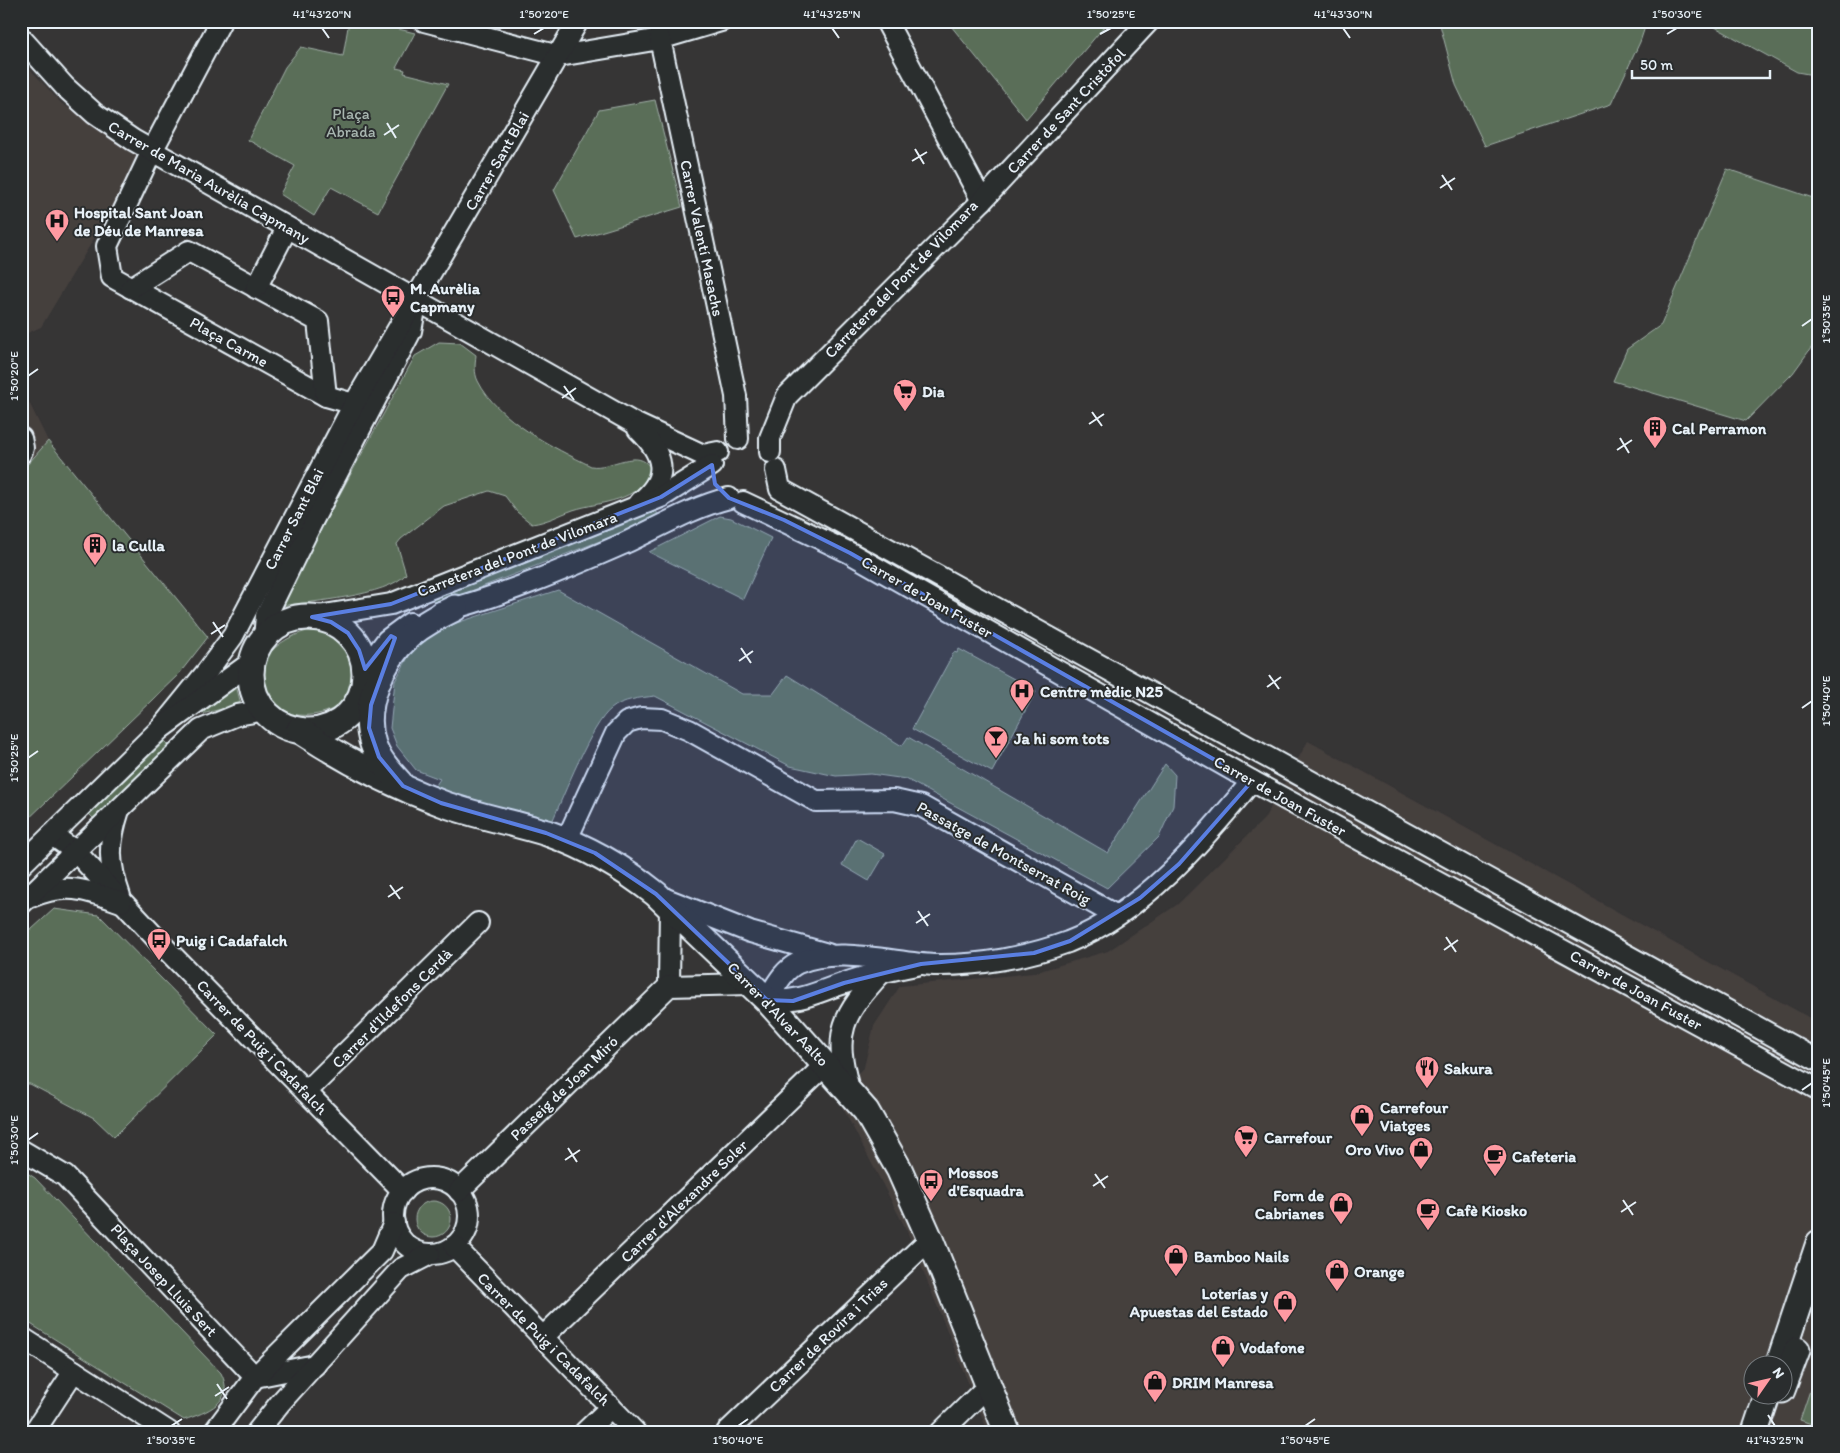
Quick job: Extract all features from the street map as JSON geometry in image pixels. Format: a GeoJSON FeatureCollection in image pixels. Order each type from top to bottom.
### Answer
{"type":"FeatureCollection","features":[{"type":"Feature","properties":{"kind":"street"},"geometry":{"type":"LineString","coordinates":[[152,151],[221,21]]}},
{"type":"Feature","properties":{"kind":"street"},"geometry":{"type":"LineString","coordinates":[[424,21],[559,56],[660,39],[721,21]]}},
{"type":"Feature","properties":{"kind":"street","name":"Carrer Sant Blai"},"geometry":{"type":"LineString","coordinates":[[160,729],[233,636],[354,404],[400,323],[416,301],[578,21]]}},
{"type":"Feature","properties":{"kind":"street","name":"Carretera del Pont de Vilomara"},"geometry":{"type":"LineString","coordinates":[[773,461],[770,438],[787,396],[982,201],[886,21]]}},
{"type":"Feature","properties":{"kind":"street","name":"Carrer de Sant Cristòfol"},"geometry":{"type":"LineString","coordinates":[[982,201],[1149,21]]}},
{"type":"Feature","properties":{"kind":"street","name":"Carrer de Maria Aurèlia Capmany"},"geometry":{"type":"LineString","coordinates":[[21,38],[65,87],[95,114],[152,151],[632,422]]}},
{"type":"Feature","properties":{"kind":"street","name":"Carrer Valentí Masachs"},"geometry":{"type":"LineString","coordinates":[[660,39],[736,396],[738,439]]}},
{"type":"Feature","properties":{"kind":"street","name":"Plaça Carme"},"geometry":{"type":"LineString","coordinates":[[152,151],[107,246],[112,277],[326,396],[354,404]]}},
{"type":"Feature","properties":{"kind":"street"},"geometry":{"type":"LineString","coordinates":[[256,288],[287,228]]}},
{"type":"Feature","properties":{"kind":"street"},"geometry":{"type":"LineString","coordinates":[[131,288],[189,251],[318,321],[326,396]]}},
{"type":"Feature","properties":{"kind":"street","name":"Carrer Sant Blai"},"geometry":{"type":"LineString","coordinates":[[264,638],[266,616],[313,520],[411,332],[416,301]]}},
{"type":"Feature","properties":{"kind":"street"},"geometry":{"type":"LineString","coordinates":[[632,422],[715,459]]}},
{"type":"Feature","properties":{"kind":"street"},"geometry":{"type":"LineString","coordinates":[[630,510],[659,483],[661,470],[659,456],[653,443],[632,422]]}},
{"type":"Feature","properties":{"kind":"street"},"geometry":{"type":"LineString","coordinates":[[21,438],[23,448],[21,453]]}},
{"type":"Feature","properties":{"kind":"street"},"geometry":{"type":"LineString","coordinates":[[738,439],[754,440],[773,461],[769,489],[757,498],[736,500],[716,484],[715,459],[724,445],[738,439]]}},
{"type":"Feature","properties":{"kind":"street","name":"Carretera del Pont de Vilomara"},"geometry":{"type":"LineString","coordinates":[[312,617],[391,604],[661,498],[715,459]]}},
{"type":"Feature","properties":{"kind":"street","name":"Carrer de Joan Fuster"},"geometry":{"type":"LineString","coordinates":[[773,461],[780,490],[1819,1061]]}},
{"type":"Feature","properties":{"kind":"street","name":"Carretera del Pont de Vilomara"},"geometry":{"type":"LineString","coordinates":[[365,669],[387,640],[407,624],[432,614],[455,608],[618,546],[708,503],[736,500]]}},
{"type":"Feature","properties":{"kind":"street","name":"Carrer de Joan Fuster"},"geometry":{"type":"LineString","coordinates":[[736,500],[850,553],[1252,781],[1819,1090]]}},
{"type":"Feature","properties":{"kind":"street"},"geometry":{"type":"LineString","coordinates":[[403,786],[389,772],[373,745],[369,728],[371,705],[382,673],[399,647],[430,620],[455,608]]}},
{"type":"Feature","properties":{"kind":"street"},"geometry":{"type":"LineString","coordinates":[[312,617],[332,622],[348,633],[359,650],[365,669],[363,688],[355,705],[345,717],[331,726],[315,730],[300,730],[280,723],[265,710],[253,687],[253,661],[264,638],[285,622],[312,617]]}},
{"type":"Feature","properties":{"kind":"street"},"geometry":{"type":"LineString","coordinates":[[21,865],[160,729],[253,661]]}},
{"type":"Feature","properties":{"kind":"street"},"geometry":{"type":"LineString","coordinates":[[355,705],[359,744],[374,772]]}},
{"type":"Feature","properties":{"kind":"street"},"geometry":{"type":"LineString","coordinates":[[24,902],[201,730],[237,715],[265,710]]}},
{"type":"Feature","properties":{"kind":"street","name":"Passatge de Montserrat Roig"},"geometry":{"type":"LineString","coordinates":[[566,841],[616,732],[627,722],[641,718],[662,719],[688,730],[816,801],[894,800],[921,806],[1116,915]]}},
{"type":"Feature","properties":{"kind":"street","name":"Carrer d'Alvar Aalto"},"geometry":{"type":"LineString","coordinates":[[300,730],[334,752],[440,803],[546,833],[602,857],[638,880],[663,900],[758,992],[826,1064],[848,1090],[882,1138],[930,1239],[1007,1432]]}},
{"type":"Feature","properties":{"kind":"street"},"geometry":{"type":"LineString","coordinates":[[921,964],[882,972],[793,1001],[758,992],[669,986],[663,900],[750,932],[835,956],[921,964],[979,961],[1034,953],[1070,941],[1116,915],[1140,898],[1179,864],[1252,781]]}},
{"type":"Feature","properties":{"kind":"street","name":"Carrer de Puig i Cadafalch"},"geometry":{"type":"LineString","coordinates":[[120,808],[110,843],[110,859],[123,903]]}},
{"type":"Feature","properties":{"kind":"street","name":"Carrer de Puig i Cadafalch"},"geometry":{"type":"LineString","coordinates":[[52,835],[76,851],[123,903],[403,1191]]}},
{"type":"Feature","properties":{"kind":"street","name":"Carrer de Puig i Cadafalch"},"geometry":{"type":"LineString","coordinates":[[24,902],[49,890],[68,887],[88,890],[123,903]]}},
{"type":"Feature","properties":{"kind":"street","name":"Carrer d'Ildefons Cerdà"},"geometry":{"type":"LineString","coordinates":[[306,1092],[478,923]]}},
{"type":"Feature","properties":{"kind":"street"},"geometry":{"type":"LineString","coordinates":[[758,992],[799,962],[835,956]]}},
{"type":"Feature","properties":{"kind":"street"},"geometry":{"type":"LineString","coordinates":[[848,1090],[842,1066],[842,1029],[848,1013],[855,1002],[882,972]]}},
{"type":"Feature","properties":{"kind":"street","name":"Passeig de Joan Miró"},"geometry":{"type":"LineString","coordinates":[[459,1191],[669,986]]}},
{"type":"Feature","properties":{"kind":"street","name":"Carrer d'Alexandre Soler"},"geometry":{"type":"LineString","coordinates":[[542,1338],[826,1064]]}},
{"type":"Feature","properties":{"kind":"street","name":"Plaça Josep Lluis Sert"},"geometry":{"type":"LineString","coordinates":[[21,1150],[65,1176],[255,1377]]}},
{"type":"Feature","properties":{"kind":"street"},"geometry":{"type":"LineString","coordinates":[[214,1432],[255,1377],[382,1251],[394,1223],[397,1200],[413,1182],[431,1178],[449,1183],[459,1191],[469,1210],[469,1221],[461,1239],[454,1246],[439,1253],[418,1252],[407,1245],[399,1235],[394,1223]]}},
{"type":"Feature","properties":{"kind":"street","name":"Carrer de Rovira i Trias"},"geometry":{"type":"LineString","coordinates":[[727,1432],[930,1239]]}},
{"type":"Feature","properties":{"kind":"street"},"geometry":{"type":"LineString","coordinates":[[1781,1356],[1819,1243]]}},
{"type":"Feature","properties":{"kind":"street","name":"Carrer de Puig i Cadafalch"},"geometry":{"type":"LineString","coordinates":[[454,1246],[635,1432]]}},
{"type":"Feature","properties":{"kind":"street"},"geometry":{"type":"LineString","coordinates":[[257,1432],[401,1270],[430,1254]]}},
{"type":"Feature","properties":{"kind":"street"},"geometry":{"type":"LineString","coordinates":[[359,1274],[374,1270],[382,1279],[378,1295]]}},
{"type":"Feature","properties":{"kind":"street"},"geometry":{"type":"LineString","coordinates":[[1792,1362],[1819,1285]]}},
{"type":"Feature","properties":{"kind":"street"},"geometry":{"type":"LineString","coordinates":[[21,1338],[169,1432]]}},
{"type":"Feature","properties":{"kind":"street"},"geometry":{"type":"LineString","coordinates":[[255,1377],[315,1365]]}},
{"type":"Feature","properties":{"kind":"street"},"geometry":{"type":"LineString","coordinates":[[34,1432],[74,1371]]}},
{"type":"Feature","properties":{"kind":"street"},"geometry":{"type":"LineString","coordinates":[[941,1432],[989,1384]]}},
{"type":"Feature","properties":{"kind":"street"},"geometry":{"type":"LineString","coordinates":[[1755,1432],[1764,1406]]}},
{"type":"Feature","properties":{"kind":"street"},"geometry":{"type":"LineString","coordinates":[[1768,1432],[1777,1406]]}},
{"type":"Feature","properties":{"kind":"street"},"geometry":{"type":"LineString","coordinates":[[585,1432],[611,1407]]}},
{"type":"Feature","properties":{"kind":"highlighted area"},"geometry":{"type":"Polygon","coordinates":[[[712,465],[715,484],[729,498],[784,520],[850,553],[1252,781],[1179,864],[1140,898],[1070,941],[1034,953],[921,964],[844,983],[793,1001],[767,1000],[656,894],[595,853],[546,833],[441,803],[403,786],[379,757],[369,728],[371,705],[395,638],[391,636],[365,669],[359,650],[348,633],[331,622],[312,617],[391,604],[661,497],[712,465]]]}},
{"type":"Feature","properties":{"kind":"shaded area","name":"Hospital Sant Joan de Déu de Manresa"},"geometry":{"type":"Polygon","coordinates":[[[21,59],[61,103],[143,157],[41,327],[21,336],[21,59]]]}},
{"type":"Feature","properties":{"kind":"shaded area"},"geometry":{"type":"Polygon","coordinates":[[[21,386],[48,441],[21,472],[21,386]]]}},
{"type":"Feature","properties":{"kind":"shaded area"},"geometry":{"type":"Polygon","coordinates":[[[1308,741],[1819,1023],[1819,1432],[988,1432],[907,1231],[836,1095],[864,1067],[874,1026],[900,986],[1033,973],[1108,951],[1178,904],[1264,819],[1308,741]]]}},
{"type":"Feature","properties":{"kind":"green space","name":"Plaça Abrada"},"geometry":{"type":"Polygon","coordinates":[[[349,21],[365,21],[415,33],[396,68],[405,70],[404,73],[448,84],[378,212],[331,187],[314,216],[280,194],[295,166],[248,140],[285,67],[301,47],[343,56],[349,21]]]}},
{"type":"Feature","properties":{"kind":"green space"},"geometry":{"type":"Polygon","coordinates":[[[947,21],[1109,21],[1026,119],[947,21]]]}},
{"type":"Feature","properties":{"kind":"green space"},"geometry":{"type":"Polygon","coordinates":[[[1439,21],[1647,21],[1640,42],[1611,104],[1485,146],[1456,85],[1439,21]]]}},
{"type":"Feature","properties":{"kind":"green space"},"geometry":{"type":"Polygon","coordinates":[[[1704,21],[1819,21],[1819,76],[1797,72],[1704,21]]]}},
{"type":"Feature","properties":{"kind":"green space"},"geometry":{"type":"Polygon","coordinates":[[[655,100],[682,207],[577,239],[554,190],[599,110],[655,100]]]}},
{"type":"Feature","properties":{"kind":"green space"},"geometry":{"type":"Polygon","coordinates":[[[1727,169],[1819,200],[1819,337],[1793,373],[1746,421],[1613,381],[1627,349],[1661,325],[1727,169]]]}},
{"type":"Feature","properties":{"kind":"green space"},"geometry":{"type":"Polygon","coordinates":[[[439,342],[460,343],[476,355],[476,375],[487,395],[498,408],[528,431],[560,451],[591,466],[639,459],[646,462],[651,469],[646,480],[629,495],[573,510],[532,524],[517,512],[505,496],[489,491],[444,506],[397,544],[406,574],[397,582],[383,588],[347,597],[279,606],[415,356],[439,342]]]}},
{"type":"Feature","properties":{"kind":"green space","name":"la Culla"},"geometry":{"type":"Polygon","coordinates":[[[48,441],[208,637],[179,674],[21,826],[21,472],[48,441]]]}},
{"type":"Feature","properties":{"kind":"green space"},"geometry":{"type":"Polygon","coordinates":[[[656,510],[659,518],[435,605],[431,596],[656,510]]]}},
{"type":"Feature","properties":{"kind":"green space"},"geometry":{"type":"Polygon","coordinates":[[[720,516],[731,518],[771,538],[743,599],[649,552],[720,516]]]}},
{"type":"Feature","properties":{"kind":"green space"},"geometry":{"type":"Polygon","coordinates":[[[558,590],[742,694],[773,694],[787,675],[902,746],[908,737],[1108,853],[1165,764],[1175,775],[1173,806],[1159,837],[1107,888],[906,779],[871,774],[836,776],[790,766],[655,696],[621,703],[603,717],[578,761],[552,822],[434,788],[440,779],[416,770],[397,746],[390,728],[395,681],[415,645],[438,629],[558,590]]]}},
{"type":"Feature","properties":{"kind":"green space"},"geometry":{"type":"Polygon","coordinates":[[[307,631],[324,632],[352,653],[355,679],[346,698],[329,710],[309,715],[288,713],[271,704],[261,688],[263,665],[270,653],[281,643],[307,631]]]}},
{"type":"Feature","properties":{"kind":"green space"},"geometry":{"type":"Polygon","coordinates":[[[959,649],[1036,691],[992,772],[912,729],[954,652],[957,653],[959,649]]]}},
{"type":"Feature","properties":{"kind":"green space"},"geometry":{"type":"Polygon","coordinates":[[[235,682],[241,704],[202,714],[235,682]]]}},
{"type":"Feature","properties":{"kind":"green space"},"geometry":{"type":"Polygon","coordinates":[[[165,741],[171,747],[95,820],[89,814],[165,741]]]}},
{"type":"Feature","properties":{"kind":"green space"},"geometry":{"type":"Polygon","coordinates":[[[857,838],[885,854],[869,881],[842,865],[857,838]]]}},
{"type":"Feature","properties":{"kind":"green space"},"geometry":{"type":"Polygon","coordinates":[[[54,909],[99,915],[217,1035],[114,1137],[94,1118],[30,1084],[21,1084],[21,939],[54,909]]]}},
{"type":"Feature","properties":{"kind":"green space"},"geometry":{"type":"Polygon","coordinates":[[[21,1169],[35,1178],[221,1373],[225,1383],[225,1391],[222,1399],[217,1404],[202,1413],[184,1420],[21,1318],[21,1169]]]}},
{"type":"Feature","properties":{"kind":"green space"},"geometry":{"type":"Polygon","coordinates":[[[433,1201],[440,1202],[446,1206],[450,1212],[450,1226],[446,1232],[440,1236],[433,1237],[426,1236],[420,1232],[416,1226],[415,1219],[416,1212],[420,1206],[426,1202],[433,1201]]]}},
{"type":"Feature","properties":{"kind":"green space"},"geometry":{"type":"Polygon","coordinates":[[[1819,1364],[1819,1421],[1817,1426],[1800,1420],[1819,1364]]]}},
{"type":"Feature","properties":{"kind":"place","name":"Hospital Sant Joan de Déu de Manresa"},"geometry":{"type":"Point","coordinates":[57,242]}},
{"type":"Feature","properties":{"kind":"place","name":"M. Aurèlia Capmany"},"geometry":{"type":"Point","coordinates":[393,318]}},
{"type":"Feature","properties":{"kind":"place","name":"Dia"},"geometry":{"type":"Point","coordinates":[905,412]}},
{"type":"Feature","properties":{"kind":"place","name":"Cal Perramon"},"geometry":{"type":"Point","coordinates":[1655,449]}},
{"type":"Feature","properties":{"kind":"place","name":"la Culla"},"geometry":{"type":"Point","coordinates":[95,566]}},
{"type":"Feature","properties":{"kind":"place","name":"Centre mèdic N25"},"geometry":{"type":"Point","coordinates":[1022,712]}},
{"type":"Feature","properties":{"kind":"place","name":"Ja hi som tots"},"geometry":{"type":"Point","coordinates":[996,759]}},
{"type":"Feature","properties":{"kind":"place","name":"Puig i Cadafalch"},"geometry":{"type":"Point","coordinates":[159,961]}},
{"type":"Feature","properties":{"kind":"place","name":"Sakura"},"geometry":{"type":"Point","coordinates":[1427,1089]}},
{"type":"Feature","properties":{"kind":"place","name":"Carrefour Viatges"},"geometry":{"type":"Point","coordinates":[1362,1137]}},
{"type":"Feature","properties":{"kind":"place","name":"Carrefour"},"geometry":{"type":"Point","coordinates":[1246,1158]}},
{"type":"Feature","properties":{"kind":"place","name":"Oro Vivo"},"geometry":{"type":"Point","coordinates":[1421,1170]}},
{"type":"Feature","properties":{"kind":"place","name":"Cafeteria"},"geometry":{"type":"Point","coordinates":[1495,1177]}},
{"type":"Feature","properties":{"kind":"place","name":"Mossos d'Esquadra"},"geometry":{"type":"Point","coordinates":[931,1202]}},
{"type":"Feature","properties":{"kind":"place","name":"Forn de Cabrianes"},"geometry":{"type":"Point","coordinates":[1341,1225]}},
{"type":"Feature","properties":{"kind":"place","name":"Cafè Kiosko"},"geometry":{"type":"Point","coordinates":[1428,1231]}},
{"type":"Feature","properties":{"kind":"place","name":"Bamboo Nails"},"geometry":{"type":"Point","coordinates":[1176,1277]}},
{"type":"Feature","properties":{"kind":"place","name":"Orange"},"geometry":{"type":"Point","coordinates":[1337,1292]}},
{"type":"Feature","properties":{"kind":"place","name":"Loterías y Apuestas del Estado"},"geometry":{"type":"Point","coordinates":[1285,1323]}},
{"type":"Feature","properties":{"kind":"place","name":"Vodafone"},"geometry":{"type":"Point","coordinates":[1223,1368]}},
{"type":"Feature","properties":{"kind":"place","name":"DRIM Manresa"},"geometry":{"type":"Point","coordinates":[1155,1403]}}]}
